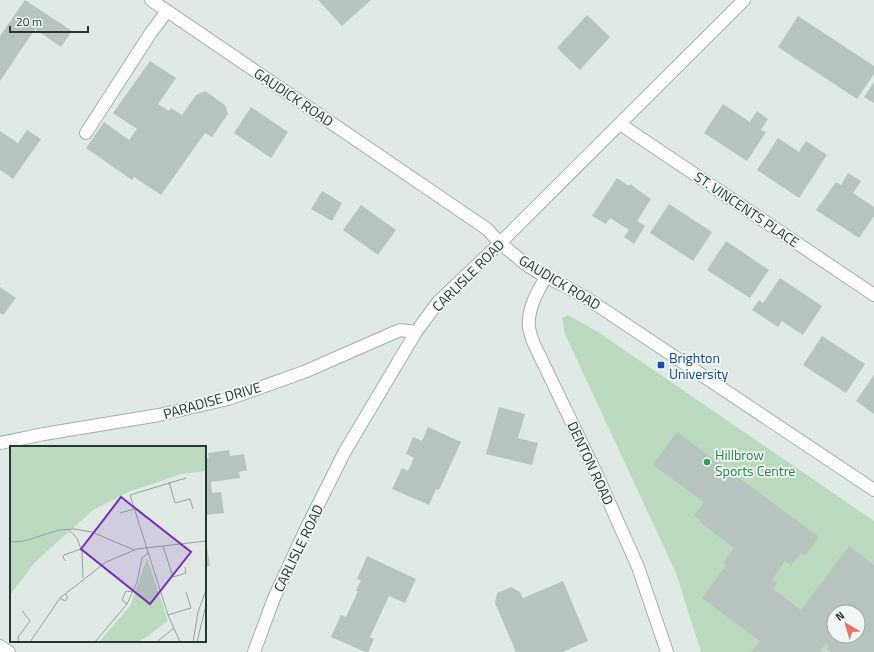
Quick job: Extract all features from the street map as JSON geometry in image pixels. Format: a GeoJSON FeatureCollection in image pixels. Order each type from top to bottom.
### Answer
{"type":"FeatureCollection","features":[{"type":"Feature","properties":{"kind":"street","name":"GAUDICK ROAD"},"geometry":{"type":"LineString","coordinates":[[152,0],[487,229],[500,243],[528,266],[546,277],[588,298],[874,490]]}},
{"type":"Feature","properties":{"kind":"street","name":"CARLISLE ROAD"},"geometry":{"type":"LineString","coordinates":[[254,652],[274,598],[344,453],[416,332],[438,302],[500,243],[744,0]]}},
{"type":"Feature","properties":{"kind":"street"},"geometry":{"type":"LineString","coordinates":[[86,133],[150,34],[167,11]]}},
{"type":"Feature","properties":{"kind":"street","name":"ST. VINCENTS PLACE"},"geometry":{"type":"LineString","coordinates":[[620,124],[874,295]]}},
{"type":"Feature","properties":{"kind":"street","name":"DENTON ROAD"},"geometry":{"type":"LineString","coordinates":[[546,277],[536,293],[530,314],[529,328],[534,344],[597,475],[638,567],[667,652]]}},
{"type":"Feature","properties":{"kind":"street","name":"PARADISE DRIVE"},"geometry":{"type":"LineString","coordinates":[[0,443],[44,434],[159,415],[228,399],[304,372],[400,330],[416,332]]}},
{"type":"Feature","properties":{"kind":"street"},"geometry":{"type":"LineString","coordinates":[[0,646],[9,652]]}},
{"type":"Feature","properties":{"kind":"green space","name":"Hillbrow Sports Centre"},"geometry":{"type":"Polygon","coordinates":[[[568,315],[598,332],[874,521],[874,652],[701,652],[676,573],[565,334],[562,318],[568,315]]]}},
{"type":"Feature","properties":{"kind":"building"},"geometry":{"type":"Polygon","coordinates":[[[25,0],[72,31],[61,47],[35,29],[0,81],[0,36],[25,0]]]}},
{"type":"Feature","properties":{"kind":"building"},"geometry":{"type":"Polygon","coordinates":[[[318,0],[371,0],[342,26],[318,0]]]}},
{"type":"Feature","properties":{"kind":"building"},"geometry":{"type":"Polygon","coordinates":[[[587,15],[610,37],[580,70],[557,48],[587,15]]]}},
{"type":"Feature","properties":{"kind":"building"},"geometry":{"type":"Polygon","coordinates":[[[798,16],[874,66],[874,74],[857,99],[778,47],[798,16]]]}},
{"type":"Feature","properties":{"kind":"building"},"geometry":{"type":"Polygon","coordinates":[[[150,61],[176,78],[158,104],[169,111],[171,108],[182,115],[196,95],[205,91],[225,105],[228,114],[212,137],[205,133],[161,195],[134,177],[132,180],[86,148],[104,122],[129,140],[137,129],[113,113],[150,61]]]}},
{"type":"Feature","properties":{"kind":"building"},"geometry":{"type":"Polygon","coordinates":[[[874,82],[874,103],[864,97],[874,82]]]}},
{"type":"Feature","properties":{"kind":"building"},"geometry":{"type":"Polygon","coordinates":[[[723,104],[750,122],[757,111],[768,119],[761,130],[766,132],[747,161],[704,133],[723,104]]]}},
{"type":"Feature","properties":{"kind":"building"},"geometry":{"type":"Polygon","coordinates":[[[251,107],[288,132],[271,158],[234,133],[251,107]]]}},
{"type":"Feature","properties":{"kind":"building"},"geometry":{"type":"Polygon","coordinates":[[[27,130],[41,139],[13,179],[0,170],[0,131],[18,143],[27,130]]]}},
{"type":"Feature","properties":{"kind":"building"},"geometry":{"type":"Polygon","coordinates":[[[778,138],[799,152],[806,141],[827,155],[799,198],[757,170],[778,138]]]}},
{"type":"Feature","properties":{"kind":"building"},"geometry":{"type":"Polygon","coordinates":[[[848,173],[861,181],[853,193],[874,207],[874,216],[859,238],[816,210],[836,182],[841,185],[848,173]]]}},
{"type":"Feature","properties":{"kind":"building"},"geometry":{"type":"Polygon","coordinates":[[[617,178],[629,186],[630,184],[651,199],[637,221],[645,226],[634,244],[624,237],[629,230],[610,218],[606,224],[592,216],[617,178]]]}},
{"type":"Feature","properties":{"kind":"building"},"geometry":{"type":"Polygon","coordinates":[[[322,191],[342,203],[332,221],[311,209],[322,191]]]}},
{"type":"Feature","properties":{"kind":"building"},"geometry":{"type":"Polygon","coordinates":[[[669,204],[712,232],[693,261],[650,233],[669,204]]]}},
{"type":"Feature","properties":{"kind":"building"},"geometry":{"type":"Polygon","coordinates":[[[361,205],[396,230],[378,255],[343,230],[361,205]]]}},
{"type":"Feature","properties":{"kind":"building"},"geometry":{"type":"Polygon","coordinates":[[[726,241],[769,270],[750,298],[707,270],[726,241]]]}},
{"type":"Feature","properties":{"kind":"building"},"geometry":{"type":"Polygon","coordinates":[[[780,278],[822,306],[803,335],[782,321],[778,327],[752,310],[759,300],[763,303],[780,278]]]}},
{"type":"Feature","properties":{"kind":"building"},"geometry":{"type":"Polygon","coordinates":[[[0,287],[16,298],[3,315],[0,313],[0,287]]]}},
{"type":"Feature","properties":{"kind":"building"},"geometry":{"type":"Polygon","coordinates":[[[822,336],[865,364],[846,393],[803,365],[822,336]]]}},
{"type":"Feature","properties":{"kind":"building"},"geometry":{"type":"Polygon","coordinates":[[[874,375],[874,414],[856,401],[874,375]]]}},
{"type":"Feature","properties":{"kind":"building"},"geometry":{"type":"Polygon","coordinates":[[[499,407],[525,414],[518,438],[538,443],[532,465],[486,454],[499,407]]]}},
{"type":"Feature","properties":{"kind":"building"},"geometry":{"type":"Polygon","coordinates":[[[428,427],[461,442],[439,490],[436,489],[429,505],[392,489],[402,468],[408,471],[414,458],[406,454],[413,437],[422,441],[428,427]]]}},
{"type":"Feature","properties":{"kind":"building"},"geometry":{"type":"Polygon","coordinates":[[[677,432],[819,537],[805,556],[801,553],[791,566],[785,561],[772,580],[777,583],[773,589],[801,610],[849,546],[874,565],[874,652],[832,652],[827,649],[829,646],[826,644],[819,652],[751,652],[760,641],[702,598],[726,565],[723,563],[734,548],[700,522],[701,520],[694,515],[704,502],[653,465],[677,432]]]}},
{"type":"Feature","properties":{"kind":"building"},"geometry":{"type":"Polygon","coordinates":[[[229,450],[230,456],[244,454],[247,470],[239,472],[240,478],[211,482],[212,493],[221,492],[224,513],[206,515],[206,458],[209,458],[208,453],[229,450]]]}},
{"type":"Feature","properties":{"kind":"building"},"geometry":{"type":"Polygon","coordinates":[[[206,541],[210,566],[206,567],[206,541]]]}},
{"type":"Feature","properties":{"kind":"building"},"geometry":{"type":"Polygon","coordinates":[[[367,556],[416,579],[405,603],[389,596],[370,637],[374,639],[368,652],[365,652],[331,637],[341,615],[346,617],[358,591],[356,591],[361,580],[357,579],[367,556]]]}},
{"type":"Feature","properties":{"kind":"building"},"geometry":{"type":"Polygon","coordinates":[[[563,581],[588,641],[562,652],[516,652],[495,603],[497,593],[511,587],[520,592],[523,598],[563,581]]]}},
{"type":"Feature","properties":{"kind":"place","name":"Brighton University"},"geometry":{"type":"Point","coordinates":[661,365]}},
{"type":"Feature","properties":{"kind":"place","name":"Hillbrow Sports Centre"},"geometry":{"type":"Point","coordinates":[707,462]}}]}
